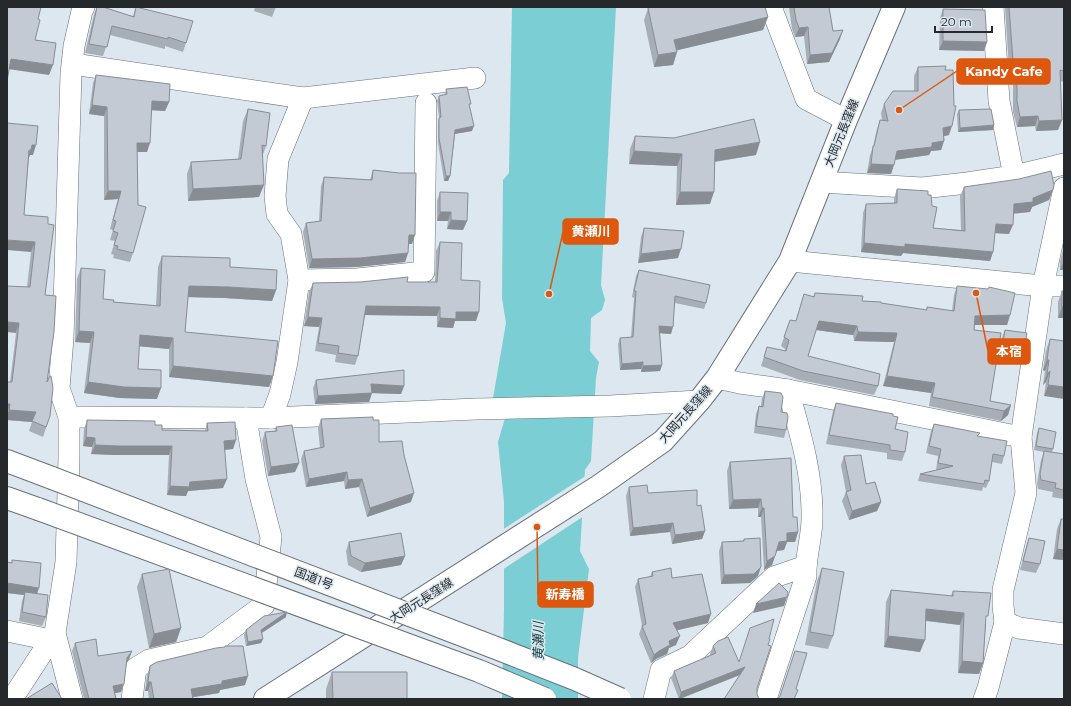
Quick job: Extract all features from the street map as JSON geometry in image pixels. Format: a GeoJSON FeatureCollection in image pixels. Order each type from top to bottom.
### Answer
{"type":"FeatureCollection","features":[{"type":"Feature","properties":{"kind":"main road","name":"大岡元長窪線"},"geometry":{"type":"LineString","coordinates":[[266,699],[473,568],[599,486],[663,441],[699,401],[717,378],[790,261],[846,120],[894,7]]}},
{"type":"Feature","properties":{"kind":"main road","name":"国道1号"},"geometry":{"type":"LineString","coordinates":[[11,462],[496,648],[575,679],[620,699]]}},
{"type":"Feature","properties":{"kind":"main road"},"geometry":{"type":"LineString","coordinates":[[7,498],[479,671],[544,699]]}},
{"type":"Feature","properties":{"kind":"street"},"geometry":{"type":"LineString","coordinates":[[12,699],[53,637],[66,562],[69,418],[59,388],[63,338],[72,64],[74,46],[84,7]]}},
{"type":"Feature","properties":{"kind":"street"},"geometry":{"type":"LineString","coordinates":[[772,7],[806,99],[846,120]]}},
{"type":"Feature","properties":{"kind":"street"},"geometry":{"type":"LineString","coordinates":[[993,7],[999,102],[1014,176]]}},
{"type":"Feature","properties":{"kind":"street"},"geometry":{"type":"LineString","coordinates":[[72,64],[303,98],[475,78]]}},
{"type":"Feature","properties":{"kind":"street"},"geometry":{"type":"LineString","coordinates":[[271,418],[280,394],[287,362],[299,280],[291,234],[277,214],[275,196],[278,159],[303,98]]}},
{"type":"Feature","properties":{"kind":"street"},"geometry":{"type":"LineString","coordinates":[[299,280],[357,279],[424,272],[426,103]]}},
{"type":"Feature","properties":{"kind":"street"},"geometry":{"type":"LineString","coordinates":[[821,182],[922,188],[967,184],[1014,176],[1064,164]]}},
{"type":"Feature","properties":{"kind":"street"},"geometry":{"type":"LineString","coordinates":[[984,699],[1005,622],[1003,590],[1026,493],[1021,437],[1043,286],[1064,188]]}},
{"type":"Feature","properties":{"kind":"street"},"geometry":{"type":"LineString","coordinates":[[790,261],[1043,286],[1064,286]]}},
{"type":"Feature","properties":{"kind":"street"},"geometry":{"type":"LineString","coordinates":[[717,378],[788,390],[1021,437]]}},
{"type":"Feature","properties":{"kind":"street"},"geometry":{"type":"LineString","coordinates":[[766,699],[806,576],[812,518],[811,489],[802,438],[788,390]]}},
{"type":"Feature","properties":{"kind":"street"},"geometry":{"type":"LineString","coordinates":[[69,418],[271,418],[610,406],[699,401]]}},
{"type":"Feature","properties":{"kind":"street"},"geometry":{"type":"LineString","coordinates":[[132,699],[136,668],[149,660],[207,647],[264,605],[271,537],[256,479],[246,418]]}},
{"type":"Feature","properties":{"kind":"street"},"geometry":{"type":"LineString","coordinates":[[654,699],[661,670],[690,656],[774,576],[806,566]]}},
{"type":"Feature","properties":{"kind":"street"},"geometry":{"type":"LineString","coordinates":[[1005,622],[1019,628],[1064,634]]}},
{"type":"Feature","properties":{"kind":"street"},"geometry":{"type":"LineString","coordinates":[[7,631],[53,637]]}},
{"type":"Feature","properties":{"kind":"street"},"geometry":{"type":"LineString","coordinates":[[53,637],[72,699]]}},
{"type":"Feature","properties":{"kind":"water"},"geometry":{"type":"Polygon","coordinates":[[[512,7],[616,7],[601,285],[605,300],[602,310],[591,318],[590,351],[599,362],[596,378],[591,461],[585,470],[580,551],[589,569],[578,658],[578,699],[502,699],[504,502],[498,442],[505,418],[493,398],[506,323],[502,298],[503,180],[509,173],[512,7]]]}},
{"type":"Feature","properties":{"kind":"pier"},"geometry":{"type":"Polygon","coordinates":[[[587,475],[584,516],[502,570],[502,530],[587,475]]]}},
{"type":"Feature","properties":{"kind":"building"},"geometry":{"type":"Polygon","coordinates":[[[7,7],[41,7],[38,19],[40,20],[35,40],[56,43],[53,65],[11,59],[7,81],[7,7]]]}},
{"type":"Feature","properties":{"kind":"building"},"geometry":{"type":"Polygon","coordinates":[[[97,7],[103,7],[134,17],[136,7],[193,21],[186,43],[168,37],[168,39],[112,26],[107,47],[89,44],[97,7]]]}},
{"type":"Feature","properties":{"kind":"building"},"geometry":{"type":"Polygon","coordinates":[[[765,7],[768,17],[674,40],[677,52],[658,55],[648,8],[765,7]]]}},
{"type":"Feature","properties":{"kind":"building"},"geometry":{"type":"Polygon","coordinates":[[[794,7],[829,7],[833,31],[843,30],[832,53],[810,55],[808,27],[799,28],[794,7]]]}},
{"type":"Feature","properties":{"kind":"building"},"geometry":{"type":"Polygon","coordinates":[[[1009,7],[1064,7],[1064,71],[1060,70],[1062,120],[1039,121],[1038,116],[1020,117],[1017,101],[1017,74],[1014,74],[1009,7]]]}},
{"type":"Feature","properties":{"kind":"building"},"geometry":{"type":"Polygon","coordinates":[[[943,9],[985,10],[987,42],[943,41],[943,9]]]}},
{"type":"Feature","properties":{"kind":"building"},"geometry":{"type":"Polygon","coordinates":[[[946,66],[945,70],[953,70],[954,106],[956,106],[952,126],[943,128],[944,141],[932,143],[932,147],[897,151],[894,165],[871,164],[873,146],[880,120],[888,121],[884,104],[893,91],[918,91],[918,67],[946,66]]]}},
{"type":"Feature","properties":{"kind":"building"},"geometry":{"type":"Polygon","coordinates":[[[96,75],[170,84],[169,102],[152,101],[150,143],[137,143],[138,205],[146,207],[133,253],[117,249],[118,246],[114,245],[118,233],[113,231],[116,221],[113,220],[121,191],[108,191],[107,107],[92,105],[96,75]]]}},
{"type":"Feature","properties":{"kind":"building"},"geometry":{"type":"Polygon","coordinates":[[[467,87],[474,126],[455,130],[450,176],[446,176],[439,138],[439,118],[441,117],[439,96],[447,94],[446,89],[467,87]]]}},
{"type":"Feature","properties":{"kind":"building"},"geometry":{"type":"Polygon","coordinates":[[[248,109],[270,113],[266,146],[262,145],[264,185],[193,189],[191,162],[241,159],[248,109]]]}},
{"type":"Feature","properties":{"kind":"building"},"geometry":{"type":"Polygon","coordinates":[[[991,109],[994,125],[960,128],[959,110],[991,109]]]}},
{"type":"Feature","properties":{"kind":"building"},"geometry":{"type":"Polygon","coordinates":[[[754,119],[760,142],[715,150],[714,192],[680,192],[682,154],[634,151],[635,136],[674,138],[754,119]]]}},
{"type":"Feature","properties":{"kind":"building"},"geometry":{"type":"Polygon","coordinates":[[[7,123],[38,126],[36,145],[32,145],[31,150],[29,150],[24,215],[48,217],[48,224],[54,225],[45,295],[56,296],[54,332],[47,382],[51,376],[53,388],[50,416],[46,427],[32,421],[36,412],[9,410],[10,404],[7,404],[7,382],[12,382],[19,323],[7,322],[7,286],[30,287],[35,242],[7,240],[7,123]]]}},
{"type":"Feature","properties":{"kind":"building"},"geometry":{"type":"Polygon","coordinates":[[[373,170],[416,173],[415,235],[409,235],[408,253],[360,258],[312,259],[306,223],[321,221],[324,177],[372,180],[373,170]]]}},
{"type":"Feature","properties":{"kind":"building"},"geometry":{"type":"Polygon","coordinates":[[[1051,171],[1054,185],[1053,190],[1033,198],[1033,202],[1014,204],[1013,225],[996,224],[993,252],[905,244],[905,247],[864,243],[866,204],[897,203],[897,189],[928,191],[928,195],[931,195],[932,206],[937,207],[933,228],[965,231],[964,187],[1019,179],[1051,171]]]}},
{"type":"Feature","properties":{"kind":"building"},"geometry":{"type":"Polygon","coordinates":[[[440,192],[468,193],[467,221],[451,220],[451,212],[440,212],[440,192]]]}},
{"type":"Feature","properties":{"kind":"building"},"geometry":{"type":"Polygon","coordinates":[[[644,228],[684,231],[681,249],[641,254],[644,228]]]}},
{"type":"Feature","properties":{"kind":"building"},"geometry":{"type":"Polygon","coordinates":[[[440,242],[462,243],[461,280],[480,281],[479,312],[456,312],[456,319],[440,318],[440,307],[366,306],[358,356],[338,353],[339,346],[318,343],[322,318],[308,317],[313,283],[361,282],[408,277],[407,282],[437,282],[440,242]]]}},
{"type":"Feature","properties":{"kind":"building"},"geometry":{"type":"Polygon","coordinates":[[[162,256],[230,258],[230,267],[277,270],[276,290],[189,286],[185,332],[278,341],[273,376],[173,366],[173,338],[140,335],[138,369],[161,370],[161,388],[124,387],[88,382],[94,332],[79,331],[81,268],[105,270],[103,299],[114,300],[113,302],[160,306],[162,256]]]}},
{"type":"Feature","properties":{"kind":"building"},"geometry":{"type":"Polygon","coordinates":[[[639,270],[710,285],[706,303],[675,296],[673,327],[659,326],[662,365],[643,366],[643,362],[622,364],[620,338],[633,337],[636,291],[634,291],[639,270]]]}},
{"type":"Feature","properties":{"kind":"building"},"geometry":{"type":"Polygon","coordinates":[[[957,286],[988,289],[989,287],[1015,293],[1010,315],[975,316],[974,330],[1001,333],[990,401],[1011,405],[1004,411],[932,397],[935,383],[887,376],[897,333],[858,332],[857,326],[819,321],[808,356],[880,374],[878,386],[803,371],[764,357],[767,347],[786,351],[789,340],[784,337],[790,320],[796,321],[804,294],[814,297],[815,293],[863,296],[862,301],[881,302],[927,310],[927,307],[954,311],[957,286]]]}},
{"type":"Feature","properties":{"kind":"building"},"geometry":{"type":"Polygon","coordinates":[[[1062,291],[1064,291],[1064,307],[1062,307],[1062,291]]]}},
{"type":"Feature","properties":{"kind":"building"},"geometry":{"type":"Polygon","coordinates":[[[1005,330],[1027,333],[1025,346],[1003,342],[1005,330]]]}},
{"type":"Feature","properties":{"kind":"building"},"geometry":{"type":"Polygon","coordinates":[[[1050,339],[1064,341],[1064,387],[1048,385],[1050,371],[1047,374],[1049,360],[1047,360],[1050,339]]]}},
{"type":"Feature","properties":{"kind":"building"},"geometry":{"type":"Polygon","coordinates":[[[404,370],[404,386],[371,384],[372,393],[318,396],[316,380],[404,370]]]}},
{"type":"Feature","properties":{"kind":"building"},"geometry":{"type":"Polygon","coordinates":[[[765,391],[781,393],[783,397],[781,412],[787,413],[788,417],[786,430],[756,426],[759,406],[763,407],[765,391]]]}},
{"type":"Feature","properties":{"kind":"building"},"geometry":{"type":"Polygon","coordinates":[[[836,403],[893,414],[893,416],[898,417],[895,429],[908,432],[905,452],[890,450],[890,445],[829,435],[836,403]]]}},
{"type":"Feature","properties":{"kind":"building"},"geometry":{"type":"Polygon","coordinates":[[[373,417],[373,420],[379,420],[379,442],[402,441],[414,493],[370,508],[362,479],[348,480],[347,472],[309,479],[304,451],[324,447],[321,419],[373,417]]]}},
{"type":"Feature","properties":{"kind":"building"},"geometry":{"type":"Polygon","coordinates":[[[87,420],[155,421],[155,425],[162,425],[162,430],[208,431],[207,423],[235,422],[236,440],[224,441],[227,479],[190,482],[189,487],[170,486],[172,446],[95,445],[95,438],[86,437],[87,420]]]}},
{"type":"Feature","properties":{"kind":"building"},"geometry":{"type":"Polygon","coordinates":[[[934,424],[980,433],[977,436],[1007,441],[1004,456],[993,454],[989,481],[985,480],[984,484],[920,474],[953,466],[938,463],[941,449],[929,446],[934,424]]]}},
{"type":"Feature","properties":{"kind":"building"},"geometry":{"type":"Polygon","coordinates":[[[292,425],[299,463],[271,467],[265,432],[277,431],[276,427],[292,425]]]}},
{"type":"Feature","properties":{"kind":"building"},"geometry":{"type":"Polygon","coordinates":[[[1039,428],[1056,432],[1053,449],[1036,446],[1039,428]]]}},
{"type":"Feature","properties":{"kind":"building"},"geometry":{"type":"Polygon","coordinates":[[[1044,451],[1064,454],[1064,490],[1055,488],[1056,483],[1041,480],[1040,474],[1044,451]]]}},
{"type":"Feature","properties":{"kind":"building"},"geometry":{"type":"Polygon","coordinates":[[[861,455],[866,484],[875,482],[881,502],[852,511],[846,492],[851,490],[844,456],[861,455]]]}},
{"type":"Feature","properties":{"kind":"building"},"geometry":{"type":"Polygon","coordinates":[[[791,458],[793,517],[797,517],[798,532],[787,533],[787,541],[779,542],[775,556],[767,561],[764,508],[762,508],[761,499],[733,500],[730,462],[791,458]]]}},
{"type":"Feature","properties":{"kind":"building"},"geometry":{"type":"Polygon","coordinates":[[[647,485],[648,493],[697,490],[697,506],[701,505],[705,531],[675,535],[673,523],[633,528],[629,487],[647,485]]]}},
{"type":"Feature","properties":{"kind":"building"},"geometry":{"type":"Polygon","coordinates":[[[1061,519],[1064,519],[1064,550],[1057,549],[1061,519]]]}},
{"type":"Feature","properties":{"kind":"building"},"geometry":{"type":"Polygon","coordinates":[[[401,533],[405,556],[365,563],[351,556],[349,542],[401,533]]]}},
{"type":"Feature","properties":{"kind":"building"},"geometry":{"type":"Polygon","coordinates":[[[760,538],[761,567],[754,574],[724,575],[722,542],[744,541],[744,539],[760,538]]]}},
{"type":"Feature","properties":{"kind":"building"},"geometry":{"type":"Polygon","coordinates":[[[1029,538],[1045,541],[1040,564],[1023,561],[1029,538]]]}},
{"type":"Feature","properties":{"kind":"building"},"geometry":{"type":"Polygon","coordinates":[[[12,560],[41,563],[39,588],[7,583],[7,562],[12,563],[12,560]]]}},
{"type":"Feature","properties":{"kind":"building"},"geometry":{"type":"Polygon","coordinates":[[[671,568],[672,578],[702,574],[711,614],[673,623],[680,636],[669,641],[670,645],[654,655],[642,626],[646,624],[638,579],[653,576],[652,572],[671,568]]]}},
{"type":"Feature","properties":{"kind":"building"},"geometry":{"type":"Polygon","coordinates":[[[822,568],[844,572],[833,636],[810,632],[822,568]]]}},
{"type":"Feature","properties":{"kind":"building"},"geometry":{"type":"Polygon","coordinates":[[[169,569],[181,628],[154,634],[142,574],[169,569]]]}},
{"type":"Feature","properties":{"kind":"building"},"geometry":{"type":"Polygon","coordinates":[[[779,583],[788,592],[787,597],[756,604],[779,583]]]}},
{"type":"Feature","properties":{"kind":"building"},"geometry":{"type":"Polygon","coordinates":[[[891,590],[953,596],[953,591],[991,593],[988,616],[986,616],[983,663],[962,661],[964,613],[926,609],[925,640],[888,636],[891,590]]]}},
{"type":"Feature","properties":{"kind":"building"},"geometry":{"type":"Polygon","coordinates":[[[25,592],[48,595],[46,617],[22,612],[25,592]]]}},
{"type":"Feature","properties":{"kind":"building"},"geometry":{"type":"Polygon","coordinates":[[[287,612],[261,630],[263,639],[248,642],[246,630],[264,616],[287,612]]]}},
{"type":"Feature","properties":{"kind":"building"},"geometry":{"type":"Polygon","coordinates":[[[774,619],[768,645],[771,646],[757,688],[759,699],[724,699],[745,667],[681,692],[674,671],[716,653],[713,646],[718,641],[728,637],[739,662],[750,628],[774,619]]]}},
{"type":"Feature","properties":{"kind":"building"},"geometry":{"type":"Polygon","coordinates":[[[96,639],[98,656],[132,651],[127,658],[124,684],[113,686],[116,699],[89,699],[75,643],[96,639]]]}},
{"type":"Feature","properties":{"kind":"building"},"geometry":{"type":"Polygon","coordinates":[[[225,646],[243,646],[248,676],[222,681],[222,684],[191,689],[193,699],[154,699],[151,682],[148,682],[150,666],[157,662],[225,646]]]}},
{"type":"Feature","properties":{"kind":"building"},"geometry":{"type":"Polygon","coordinates":[[[795,651],[807,653],[796,689],[798,690],[794,699],[778,699],[780,696],[795,651]]]}},
{"type":"Feature","properties":{"kind":"building"},"geometry":{"type":"Polygon","coordinates":[[[332,672],[407,672],[407,699],[333,699],[332,672]]]}},
{"type":"Feature","properties":{"kind":"building"},"geometry":{"type":"Polygon","coordinates":[[[52,683],[62,699],[26,699],[52,683]]]}},
{"type":"Feature","properties":{"kind":"place","name":"Kandy Cafe"},"geometry":{"type":"Point","coordinates":[899,110]}},
{"type":"Feature","properties":{"kind":"place","name":"本宿"},"geometry":{"type":"Point","coordinates":[976,293]}},
{"type":"Feature","properties":{"kind":"place","name":"黄瀬川"},"geometry":{"type":"Point","coordinates":[549,294]}},
{"type":"Feature","properties":{"kind":"place","name":"新寿橋"},"geometry":{"type":"Point","coordinates":[537,527]}}]}
